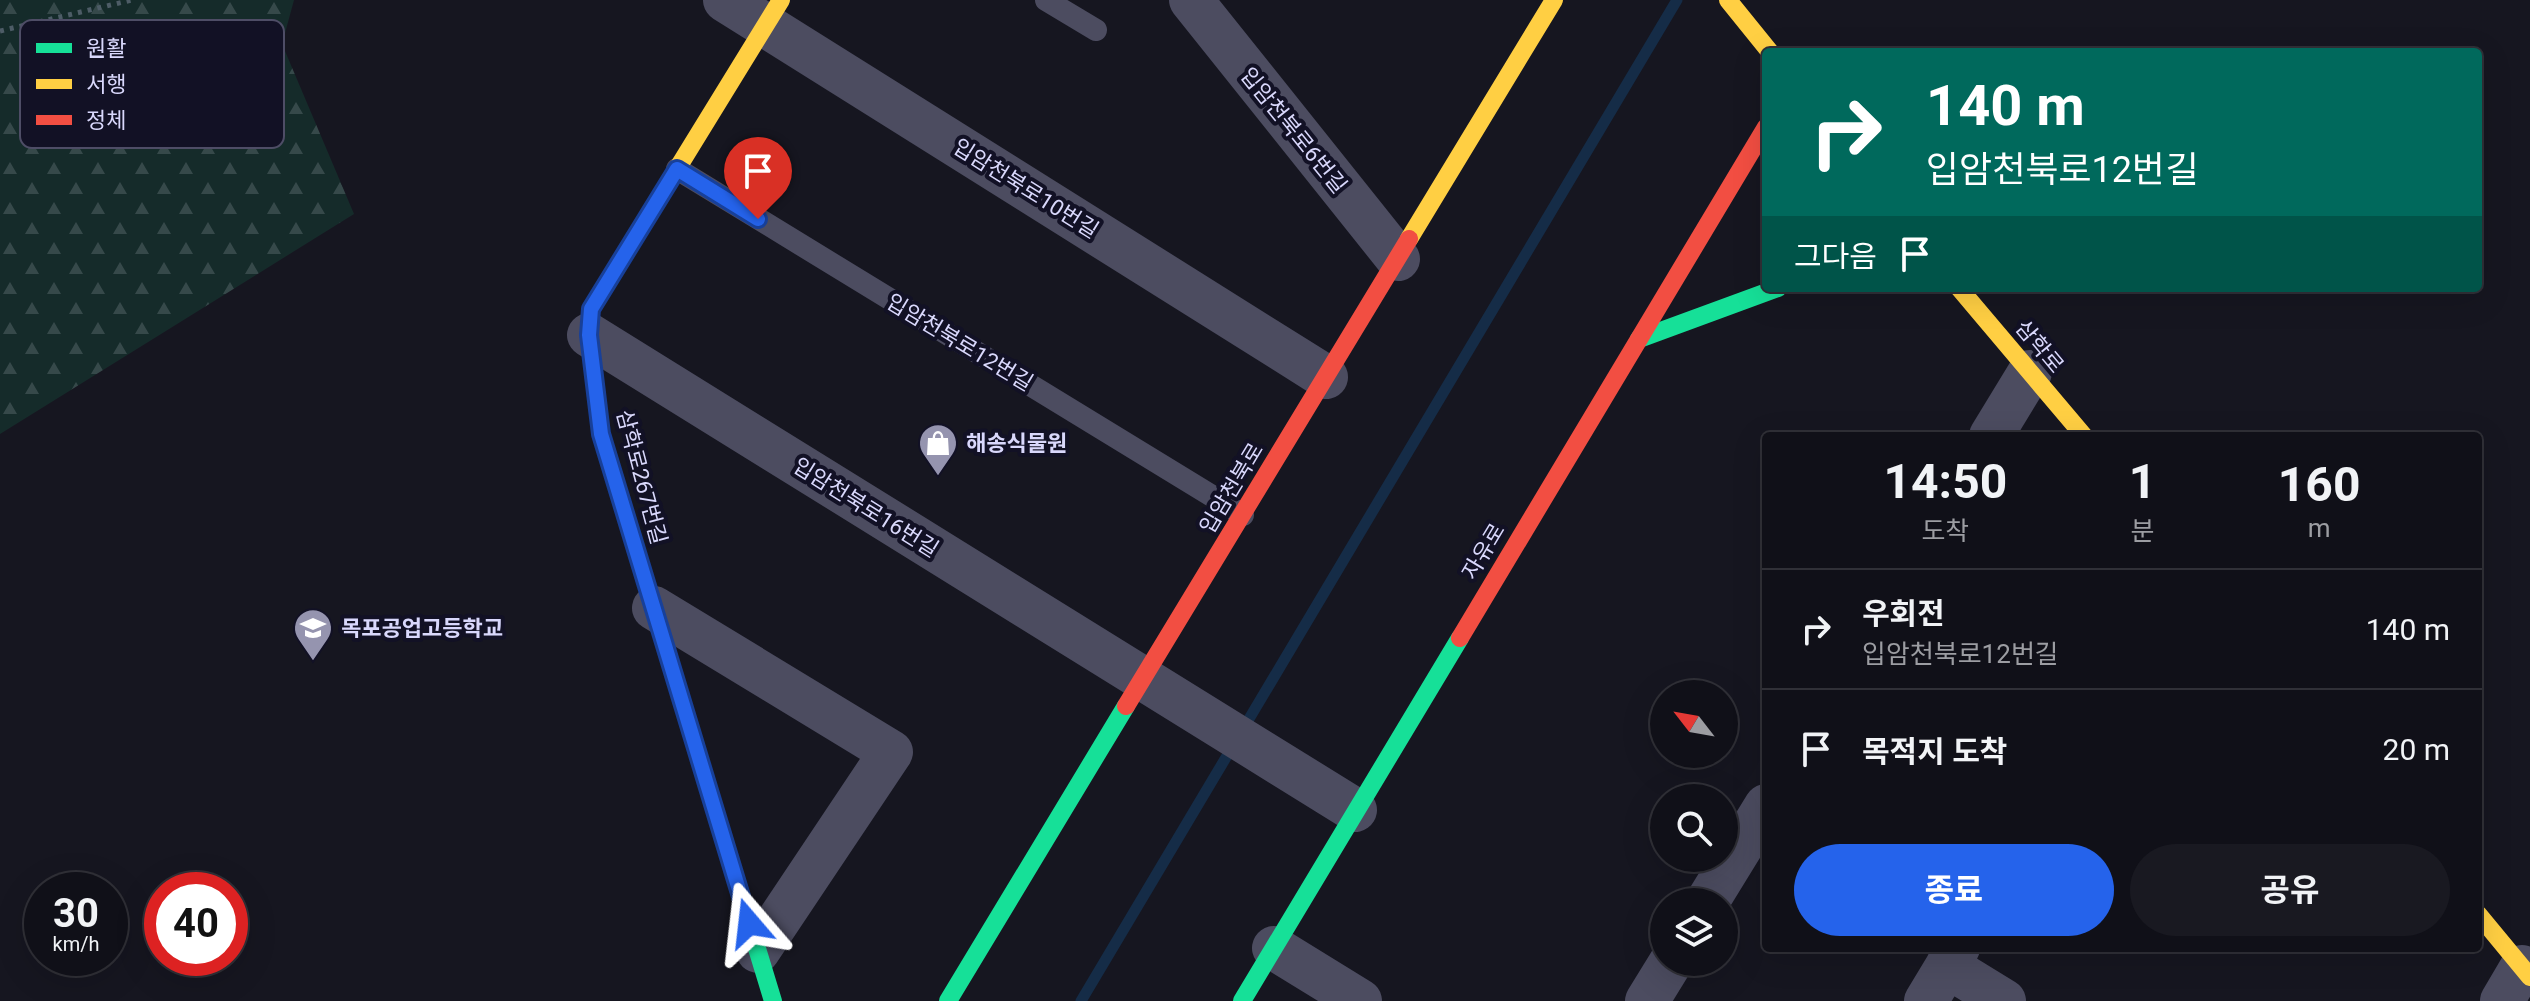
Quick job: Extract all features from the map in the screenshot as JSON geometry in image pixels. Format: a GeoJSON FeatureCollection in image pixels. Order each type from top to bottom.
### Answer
{"type":"FeatureCollection","features":[{"type":"Feature","properties":{"kind":"street","name":"입암천북로10번길"},"geometry":{"type":"LineString","coordinates":[[725,0],[773,12],[1326,377]]}},
{"type":"Feature","properties":{"kind":"street","name":"입암천북로6번길"},"geometry":{"type":"LineString","coordinates":[[1191,0],[1398,259]]}},
{"type":"Feature","properties":{"kind":"street","name":"입암천북로"},"geometry":{"type":"LineString","coordinates":[[948,1001],[1554,0]]}},
{"type":"Feature","properties":{"kind":"street"},"geometry":{"type":"LineString","coordinates":[[1728,0],[1767,48]]}},
{"type":"Feature","properties":{"kind":"street","name":"삼학로267번길"},"geometry":{"type":"LineString","coordinates":[[773,12],[591,309],[589,335],[601,434],[773,1001]]}},
{"type":"Feature","properties":{"kind":"street","name":"자유로"},"geometry":{"type":"LineString","coordinates":[[1242,1001],[1762,134]]}},
{"type":"Feature","properties":{"kind":"street"},"geometry":{"type":"LineString","coordinates":[[1639,339],[1767,292]]}},
{"type":"Feature","properties":{"kind":"street","name":"삼학로"},"geometry":{"type":"LineString","coordinates":[[1962,292],[2081,432]]}},
{"type":"Feature","properties":{"kind":"street","name":"입암천북로16번길"},"geometry":{"type":"LineString","coordinates":[[589,335],[1355,810]]}},
{"type":"Feature","properties":{"kind":"street"},"geometry":{"type":"LineString","coordinates":[[1993,432],[2030,372]]}},
{"type":"Feature","properties":{"kind":"street"},"geometry":{"type":"LineString","coordinates":[[654,608],[891,752],[758,951]]}},
{"type":"Feature","properties":{"kind":"street"},"geometry":{"type":"LineString","coordinates":[[1716,888],[1762,813]]}},
{"type":"Feature","properties":{"kind":"street"},"geometry":{"type":"LineString","coordinates":[[2482,921],[2518,982]]}},
{"type":"Feature","properties":{"kind":"street"},"geometry":{"type":"LineString","coordinates":[[1274,948],[1360,1001]]}},
{"type":"Feature","properties":{"kind":"street"},"geometry":{"type":"LineString","coordinates":[[1944,972],[2004,1001]]}},
{"type":"Feature","properties":{"kind":"street"},"geometry":{"type":"LineString","coordinates":[[1647,1001],[1662,976]]}},
{"type":"Feature","properties":{"kind":"lane"},"geometry":{"type":"LineString","coordinates":[[1046,0],[1096,30]]}},
{"type":"Feature","properties":{"kind":"lane","name":"입암천북로12번길"},"geometry":{"type":"LineString","coordinates":[[677,169],[1243,515]]}},
{"type":"Feature","properties":{"kind":"path"},"geometry":{"type":"LineString","coordinates":[[47,20],[132,0]]}},
{"type":"Feature","properties":{"kind":"path"},"geometry":{"type":"LineString","coordinates":[[0,31],[20,26]]}},
{"type":"Feature","properties":{"kind":"green space"},"geometry":{"type":"Polygon","coordinates":[[[0,0],[294,0],[284,37],[284,20],[20,20],[20,148],[284,148],[284,49],[354,214],[0,434],[0,0]]]}},
{"type":"Feature","properties":{"kind":"waterway"},"geometry":{"type":"LineString","coordinates":[[1243,729],[1677,0]]}},
{"type":"Feature","properties":{"kind":"waterway"},"geometry":{"type":"LineString","coordinates":[[1081,1001],[1234,744]]}},
{"type":"Feature","properties":{"kind":"traffic: fast"},"geometry":{"type":"LineString","coordinates":[[1639,339],[1767,292]]}},
{"type":"Feature","properties":{"kind":"traffic: fast"},"geometry":{"type":"LineString","coordinates":[[1242,1001],[1460,638]]}},
{"type":"Feature","properties":{"kind":"traffic: fast"},"geometry":{"type":"LineString","coordinates":[[683,705],[773,1001]]}},
{"type":"Feature","properties":{"kind":"traffic: fast"},"geometry":{"type":"LineString","coordinates":[[948,1001],[1126,706]]}},
{"type":"Feature","properties":{"kind":"traffic: slow"},"geometry":{"type":"LineString","coordinates":[[596,391],[589,335],[591,309],[781,0]]}},
{"type":"Feature","properties":{"kind":"traffic: slow"},"geometry":{"type":"LineString","coordinates":[[1409,239],[1554,0]]}},
{"type":"Feature","properties":{"kind":"traffic: slow"},"geometry":{"type":"LineString","coordinates":[[1728,0],[1767,48]]}},
{"type":"Feature","properties":{"kind":"traffic: slow"},"geometry":{"type":"LineString","coordinates":[[1962,292],[2081,432]]}},
{"type":"Feature","properties":{"kind":"traffic: slow"},"geometry":{"type":"LineString","coordinates":[[2482,919],[2530,977]]}},
{"type":"Feature","properties":{"kind":"traffic: jam"},"geometry":{"type":"LineString","coordinates":[[1460,638],[1762,134]]}},
{"type":"Feature","properties":{"kind":"traffic: jam"},"geometry":{"type":"LineString","coordinates":[[1126,706],[1409,239]]}},
{"type":"Feature","properties":{"kind":"traffic: jam"},"geometry":{"type":"LineString","coordinates":[[596,391],[601,434],[683,705]]}},
{"type":"Feature","properties":{"kind":"place","name":"해송식물원"},"geometry":{"type":"Point","coordinates":[938,477]}},
{"type":"Feature","properties":{"kind":"place","name":"목포공업고등학교"},"geometry":{"type":"Point","coordinates":[313,662]}},
{"type":"Feature","properties":{"kind":"route"},"geometry":{"type":"LineString","coordinates":[[749,923],[601,434],[589,335],[591,309],[677,169],[758,219]]}}]}
